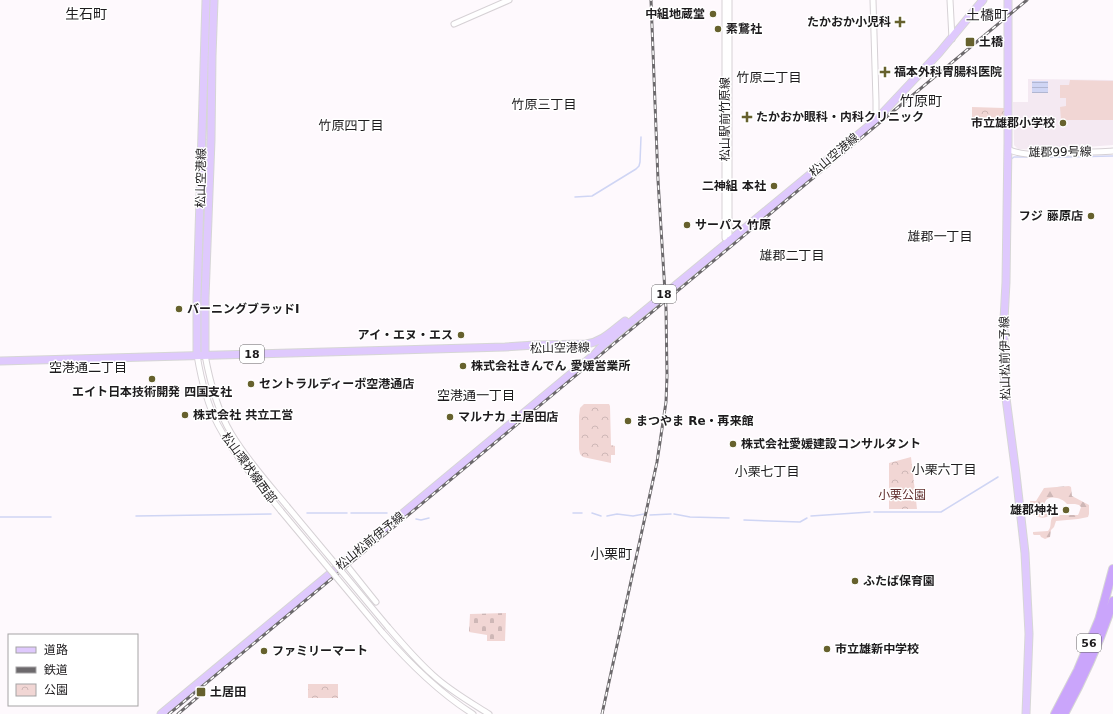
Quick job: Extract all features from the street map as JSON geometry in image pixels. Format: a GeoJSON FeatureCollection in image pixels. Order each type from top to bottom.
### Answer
{"type":"FeatureCollection","features":[{"type":"Feature","properties":{"kind":"highway","name":"56"},"geometry":{"type":"LineString","coordinates":[[1055,714],[1078,670],[1098,620],[1113,569]]}},
{"type":"Feature","properties":{"kind":"highway","name":"56"},"geometry":{"type":"LineString","coordinates":[[1064,714],[1091,658],[1107,620],[1113,601]]}},
{"type":"Feature","properties":{"kind":"main road","name":"松山空港線"},"geometry":{"type":"LineString","coordinates":[[201,355],[197,298],[206,0]]}},
{"type":"Feature","properties":{"kind":"main road","name":"松山空港線"},"geometry":{"type":"LineString","coordinates":[[201,355],[205,298],[209,192],[214,0]]}},
{"type":"Feature","properties":{"kind":"main road","name":"松山空港線"},"geometry":{"type":"LineString","coordinates":[[505,347],[517,349],[574,346],[593,343],[596,347],[727,240],[742,231],[876,120],[952,39],[983,0]]}},
{"type":"Feature","properties":{"kind":"main road","name":"松山松前伊予線"},"geometry":{"type":"LineString","coordinates":[[1008,0],[1008,149],[1004,372],[1025,553],[1029,634],[1026,714]]}},
{"type":"Feature","properties":{"kind":"main road","name":"松山空港線"},"geometry":{"type":"LineString","coordinates":[[0,361],[542,345],[574,346]]}},
{"type":"Feature","properties":{"kind":"main road","name":"18"},"geometry":{"type":"LineString","coordinates":[[574,346],[596,347]]}},
{"type":"Feature","properties":{"kind":"main road","name":"松山松前伊予線"},"geometry":{"type":"LineString","coordinates":[[161,714],[578,368],[596,347]]}},
{"type":"Feature","properties":{"kind":"street"},"geometry":{"type":"LineString","coordinates":[[454,24],[509,0]]}},
{"type":"Feature","properties":{"kind":"street","name":"松山駅前竹原線"},"geometry":{"type":"LineString","coordinates":[[725,0],[727,67]]}},
{"type":"Feature","properties":{"kind":"street","name":"松山駅前竹原線"},"geometry":{"type":"LineString","coordinates":[[727,240],[728,0]]}},
{"type":"Feature","properties":{"kind":"street"},"geometry":{"type":"LineString","coordinates":[[873,0],[876,120]]}},
{"type":"Feature","properties":{"kind":"street"},"geometry":{"type":"LineString","coordinates":[[950,0],[952,39]]}},
{"type":"Feature","properties":{"kind":"street","name":"雄郡99号線"},"geometry":{"type":"LineString","coordinates":[[1008,149],[1016,152],[1036,154],[1113,151]]}},
{"type":"Feature","properties":{"kind":"street","name":"松山環状線西部"},"geometry":{"type":"LineString","coordinates":[[201,355],[215,398],[231,433],[249,460],[410,653],[434,676],[469,702],[489,714]]}},
{"type":"Feature","properties":{"kind":"street","name":"松山環状線西部"},"geometry":{"type":"LineString","coordinates":[[201,355],[200,374],[207,399],[218,424],[236,454],[248,470],[405,658],[432,683],[473,714]]}},
{"type":"Feature","properties":{"kind":"street"},"geometry":{"type":"LineString","coordinates":[[344,562],[376,602]]}},
{"type":"Feature","properties":{"kind":"shaded area","name":"市立雄郡小学校"},"geometry":{"type":"Polygon","coordinates":[[[1028,79],[1113,80],[1113,145],[1046,150],[1018,149],[1014,145],[1013,102],[1028,102],[1028,79]]]}},
{"type":"Feature","properties":{"kind":"green space"},"geometry":{"type":"Polygon","coordinates":[[[1070,80],[1113,81],[1113,120],[1061,120],[1060,107],[1066,106],[1066,98],[1060,98],[1060,85],[1069,85],[1070,80]]]}},
{"type":"Feature","properties":{"kind":"green space"},"geometry":{"type":"Polygon","coordinates":[[[972,107],[1004,108],[1004,121],[972,121],[972,107]]]}},
{"type":"Feature","properties":{"kind":"green space"},"geometry":{"type":"Polygon","coordinates":[[[584,404],[609,404],[610,406],[611,445],[615,446],[615,455],[611,455],[611,463],[583,457],[580,454],[579,416],[580,408],[584,404]]]}},
{"type":"Feature","properties":{"kind":"green space","name":"小栗公園"},"geometry":{"type":"Polygon","coordinates":[[[911,457],[917,509],[889,509],[889,463],[911,457]]]}},
{"type":"Feature","properties":{"kind":"green space"},"geometry":{"type":"Polygon","coordinates":[[[1071,487],[1072,496],[1089,505],[1088,517],[1056,521],[1051,530],[1050,537],[1045,539],[1040,535],[1034,535],[1033,532],[1048,531],[1052,518],[1055,515],[1078,515],[1081,507],[1079,505],[1067,504],[1056,498],[1049,498],[1045,502],[1044,509],[1048,516],[1042,518],[1030,513],[1030,501],[1036,501],[1044,488],[1071,487]]]}},
{"type":"Feature","properties":{"kind":"green space"},"geometry":{"type":"Polygon","coordinates":[[[506,613],[505,641],[487,641],[487,635],[469,632],[470,614],[506,613]]]}},
{"type":"Feature","properties":{"kind":"green space"},"geometry":{"type":"Polygon","coordinates":[[[308,684],[338,684],[338,698],[308,698],[308,684]]]}},
{"type":"Feature","properties":{"kind":"water"},"geometry":{"type":"Polygon","coordinates":[[[1032,81],[1048,81],[1048,93],[1032,93],[1032,81]]]}},
{"type":"Feature","properties":{"kind":"waterway"},"geometry":{"type":"LineString","coordinates":[[575,197],[592,196],[636,169],[640,162],[641,137]]}},
{"type":"Feature","properties":{"kind":"waterway"},"geometry":{"type":"LineString","coordinates":[[1010,160],[1014,157],[1113,156]]}},
{"type":"Feature","properties":{"kind":"waterway"},"geometry":{"type":"LineString","coordinates":[[874,512],[941,512],[998,477]]}},
{"type":"Feature","properties":{"kind":"waterway"},"geometry":{"type":"LineString","coordinates":[[811,516],[870,512]]}},
{"type":"Feature","properties":{"kind":"waterway"},"geometry":{"type":"LineString","coordinates":[[307,513],[347,513]]}},
{"type":"Feature","properties":{"kind":"waterway"},"geometry":{"type":"LineString","coordinates":[[351,513],[387,513]]}},
{"type":"Feature","properties":{"kind":"waterway"},"geometry":{"type":"LineString","coordinates":[[573,513],[582,513]]}},
{"type":"Feature","properties":{"kind":"waterway"},"geometry":{"type":"LineString","coordinates":[[592,513],[601,516]]}},
{"type":"Feature","properties":{"kind":"waterway"},"geometry":{"type":"LineString","coordinates":[[136,516],[271,514]]}},
{"type":"Feature","properties":{"kind":"waterway"},"geometry":{"type":"LineString","coordinates":[[607,516],[617,514],[633,516],[644,514]]}},
{"type":"Feature","properties":{"kind":"waterway"},"geometry":{"type":"LineString","coordinates":[[650,515],[671,514]]}},
{"type":"Feature","properties":{"kind":"waterway"},"geometry":{"type":"LineString","coordinates":[[674,514],[690,517],[729,518]]}},
{"type":"Feature","properties":{"kind":"waterway"},"geometry":{"type":"LineString","coordinates":[[0,517],[51,517]]}},
{"type":"Feature","properties":{"kind":"waterway"},"geometry":{"type":"LineString","coordinates":[[416,519],[421,520],[429,518]]}},
{"type":"Feature","properties":{"kind":"waterway"},"geometry":{"type":"LineString","coordinates":[[744,520],[800,522],[807,518]]}},
{"type":"Feature","properties":{"kind":"railway"},"geometry":{"type":"LineString","coordinates":[[602,714],[657,462],[666,402],[666,308],[658,180],[651,0]]}},
{"type":"Feature","properties":{"kind":"railway"},"geometry":{"type":"LineString","coordinates":[[169,714],[1027,0]]}},
{"type":"Feature","properties":{"kind":"railway"},"geometry":{"type":"LineString","coordinates":[[178,714],[199,696]]}},
{"type":"Feature","properties":{"kind":"place","name":"中組地蔵堂"},"geometry":{"type":"Point","coordinates":[713,14]}},
{"type":"Feature","properties":{"kind":"place","name":"たかおか小児科"},"geometry":{"type":"Point","coordinates":[900,22]}},
{"type":"Feature","properties":{"kind":"place","name":"素鵞社"},"geometry":{"type":"Point","coordinates":[718,29]}},
{"type":"Feature","properties":{"kind":"place","name":"土橋"},"geometry":{"type":"Point","coordinates":[970,42]}},
{"type":"Feature","properties":{"kind":"place","name":"福本外科胃腸科医院"},"geometry":{"type":"Point","coordinates":[885,72]}},
{"type":"Feature","properties":{"kind":"place","name":"たかおか眼科・内科クリニック"},"geometry":{"type":"Point","coordinates":[747,117]}},
{"type":"Feature","properties":{"kind":"place","name":"市立雄郡小学校"},"geometry":{"type":"Point","coordinates":[1063,123]}},
{"type":"Feature","properties":{"kind":"place","name":"二神組 本社"},"geometry":{"type":"Point","coordinates":[774,186]}},
{"type":"Feature","properties":{"kind":"place","name":"フジ 藤原店"},"geometry":{"type":"Point","coordinates":[1091,216]}},
{"type":"Feature","properties":{"kind":"place","name":"サーパス 竹原"},"geometry":{"type":"Point","coordinates":[687,225]}},
{"type":"Feature","properties":{"kind":"place","name":"バーニングブラッドⅠ"},"geometry":{"type":"Point","coordinates":[179,309]}},
{"type":"Feature","properties":{"kind":"place","name":"アイ・エヌ・エス"},"geometry":{"type":"Point","coordinates":[461,335]}},
{"type":"Feature","properties":{"kind":"place","name":"株式会社きんでん 愛媛営業所"},"geometry":{"type":"Point","coordinates":[463,366]}},
{"type":"Feature","properties":{"kind":"place","name":"エイト日本技術開発 四国支社"},"geometry":{"type":"Point","coordinates":[152,379]}},
{"type":"Feature","properties":{"kind":"place","name":"セントラルディーボ空港通店"},"geometry":{"type":"Point","coordinates":[251,384]}},
{"type":"Feature","properties":{"kind":"place","name":"株式会社 共立工営"},"geometry":{"type":"Point","coordinates":[185,415]}},
{"type":"Feature","properties":{"kind":"place","name":"マルナカ 土居田店"},"geometry":{"type":"Point","coordinates":[450,417]}},
{"type":"Feature","properties":{"kind":"place","name":"まつやま Re・再来館"},"geometry":{"type":"Point","coordinates":[628,421]}},
{"type":"Feature","properties":{"kind":"place","name":"株式会社愛媛建設コンサルタント"},"geometry":{"type":"Point","coordinates":[733,444]}},
{"type":"Feature","properties":{"kind":"place","name":"雄郡神社"},"geometry":{"type":"Point","coordinates":[1066,510]}},
{"type":"Feature","properties":{"kind":"place","name":"ふたば保育園"},"geometry":{"type":"Point","coordinates":[855,581]}},
{"type":"Feature","properties":{"kind":"place","name":"市立雄新中学校"},"geometry":{"type":"Point","coordinates":[827,649]}},
{"type":"Feature","properties":{"kind":"place","name":"ファミリーマート"},"geometry":{"type":"Point","coordinates":[264,651]}},
{"type":"Feature","properties":{"kind":"place","name":"土居田"},"geometry":{"type":"Point","coordinates":[201,692]}},
{"type":"Feature","properties":{"kind":"district","name":"生石町"},"geometry":{"type":"Point","coordinates":[86,14]}},
{"type":"Feature","properties":{"kind":"district","name":"土橋町"},"geometry":{"type":"Point","coordinates":[987,15]}},
{"type":"Feature","properties":{"kind":"district","name":"竹原二丁目"},"geometry":{"type":"Point","coordinates":[769,77]}},
{"type":"Feature","properties":{"kind":"district","name":"竹原町"},"geometry":{"type":"Point","coordinates":[921,101]}},
{"type":"Feature","properties":{"kind":"district","name":"竹原三丁目"},"geometry":{"type":"Point","coordinates":[544,104]}},
{"type":"Feature","properties":{"kind":"district","name":"竹原四丁目"},"geometry":{"type":"Point","coordinates":[351,125]}},
{"type":"Feature","properties":{"kind":"district","name":"雄郡一丁目"},"geometry":{"type":"Point","coordinates":[940,236]}},
{"type":"Feature","properties":{"kind":"district","name":"雄郡二丁目"},"geometry":{"type":"Point","coordinates":[792,255]}},
{"type":"Feature","properties":{"kind":"district","name":"空港通二丁目"},"geometry":{"type":"Point","coordinates":[88,367]}},
{"type":"Feature","properties":{"kind":"district","name":"空港通一丁目"},"geometry":{"type":"Point","coordinates":[476,395]}},
{"type":"Feature","properties":{"kind":"district","name":"小栗六丁目"},"geometry":{"type":"Point","coordinates":[944,469]}},
{"type":"Feature","properties":{"kind":"district","name":"小栗七丁目"},"geometry":{"type":"Point","coordinates":[767,471]}},
{"type":"Feature","properties":{"kind":"district","name":"小栗町"},"geometry":{"type":"Point","coordinates":[611,554]}}]}
